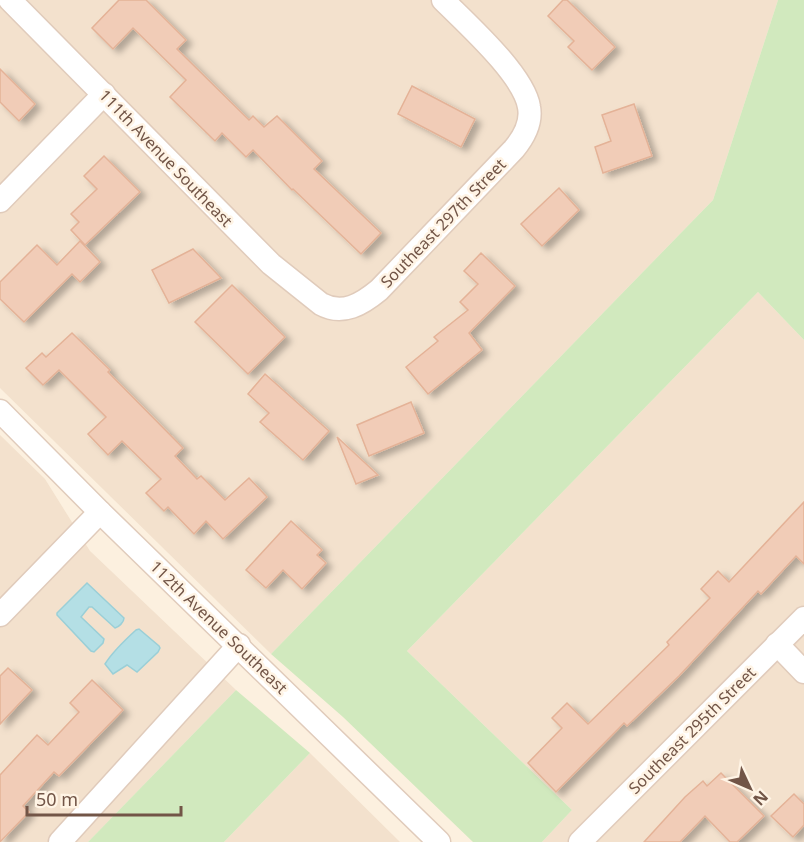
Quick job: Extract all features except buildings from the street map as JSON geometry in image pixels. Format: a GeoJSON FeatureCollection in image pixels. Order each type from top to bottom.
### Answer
{"type":"FeatureCollection","features":[{"type":"Feature","properties":{"kind":"street","name":"111th Avenue Southeast"},"geometry":{"type":"LineString","coordinates":[[10,0],[271,264],[328,308]]}},
{"type":"Feature","properties":{"kind":"street","name":"Southeast 297th Street"},"geometry":{"type":"LineString","coordinates":[[328,308],[342,310],[355,307],[379,290],[514,149],[527,128],[530,117],[529,106],[520,83],[443,0]]}},
{"type":"Feature","properties":{"kind":"street"},"geometry":{"type":"LineString","coordinates":[[0,201],[104,94]]}},
{"type":"Feature","properties":{"kind":"street","name":"112th Avenue Southeast"},"geometry":{"type":"LineString","coordinates":[[0,411],[100,512],[439,842]]}},
{"type":"Feature","properties":{"kind":"street"},"geometry":{"type":"LineString","coordinates":[[0,615],[100,512]]}},
{"type":"Feature","properties":{"kind":"street","name":"Southeast 295th Street"},"geometry":{"type":"LineString","coordinates":[[580,842],[804,618]]}},
{"type":"Feature","properties":{"kind":"street"},"geometry":{"type":"LineString","coordinates":[[777,644],[804,672]]}},
{"type":"Feature","properties":{"kind":"street"},"geometry":{"type":"LineString","coordinates":[[60,842],[239,645]]}},
{"type":"Feature","properties":{"kind":"shaded area"},"geometry":{"type":"Polygon","coordinates":[[[0,0],[778,0],[713,200],[271,654],[0,388],[0,0]]]}},
{"type":"Feature","properties":{"kind":"shaded area"},"geometry":{"type":"Polygon","coordinates":[[[758,292],[804,340],[804,842],[542,842],[572,810],[407,651],[758,292]]]}},
{"type":"Feature","properties":{"kind":"shaded area"},"geometry":{"type":"Polygon","coordinates":[[[0,435],[45,479],[90,551],[236,690],[88,842],[0,842],[0,435]]]}},
{"type":"Feature","properties":{"kind":"shaded area"},"geometry":{"type":"Polygon","coordinates":[[[310,753],[400,842],[224,842],[310,753]]]}},
{"type":"Feature","properties":{"kind":"green space"},"geometry":{"type":"Polygon","coordinates":[[[778,0],[804,0],[804,340],[758,292],[407,651],[572,810],[542,842],[473,842],[343,717],[271,654],[713,200],[778,0]]]}},
{"type":"Feature","properties":{"kind":"green space"},"geometry":{"type":"Polygon","coordinates":[[[236,690],[310,753],[224,842],[88,842],[236,690]]]}},
{"type":"Feature","properties":{"kind":"water"},"geometry":{"type":"Polygon","coordinates":[[[87,583],[124,618],[115,628],[92,607],[89,607],[81,617],[104,639],[94,652],[57,615],[87,583]]]}},
{"type":"Feature","properties":{"kind":"water"},"geometry":{"type":"Polygon","coordinates":[[[139,629],[159,646],[158,652],[137,672],[127,665],[113,674],[105,664],[119,646],[139,629]]]}}]}
